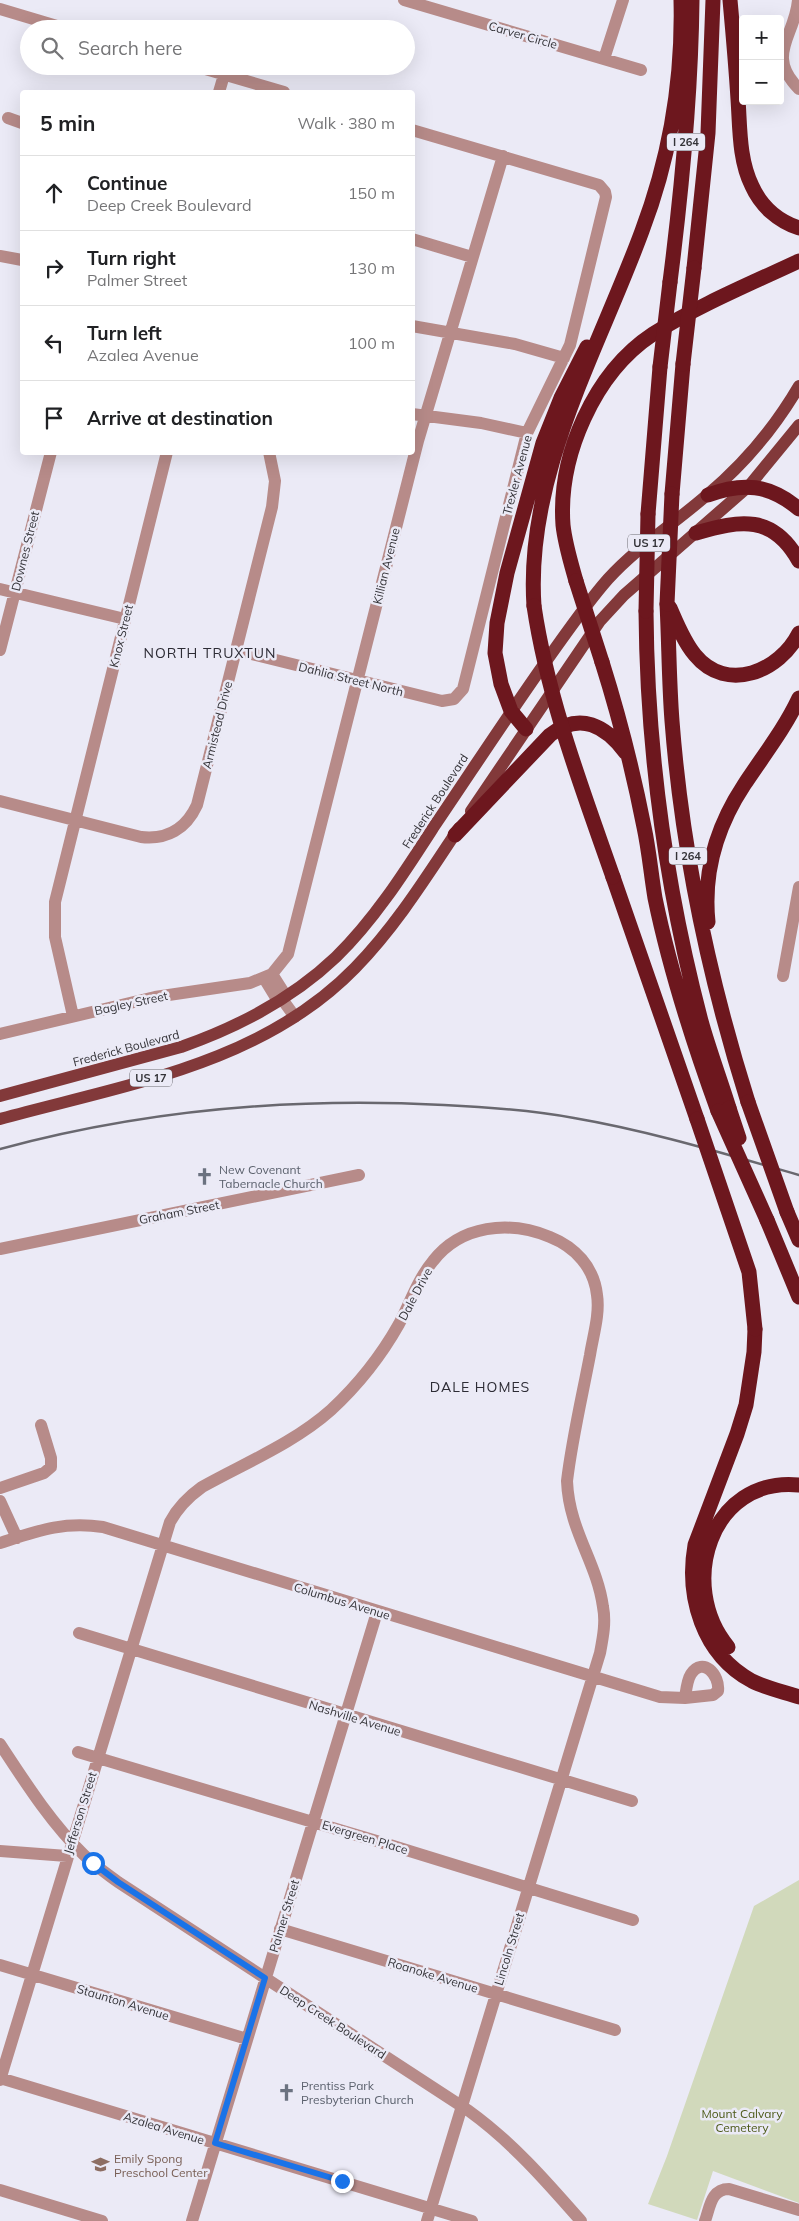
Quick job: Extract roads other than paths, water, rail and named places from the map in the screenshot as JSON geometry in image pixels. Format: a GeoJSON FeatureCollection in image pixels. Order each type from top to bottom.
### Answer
{"type":"FeatureCollection","features":[{"type":"Feature","properties":{"kind":"highway"},"geometry":{"type":"LineString","coordinates":[[681,0],[678,88],[666,152],[643,230],[565,423],[545,485],[533,559],[534,606],[540,647],[557,714],[749,1272],[755,1329],[754,1352],[746,1405],[695,1545],[692,1564],[692,1585],[696,1610],[706,1634],[722,1657],[754,1677],[799,1697]]}},
{"type":"Feature","properties":{"kind":"highway","name":"I 264"},"geometry":{"type":"LineString","coordinates":[[692,0],[686,147],[660,367],[648,514],[646,611],[655,768],[671,883],[685,955],[724,1110],[766,1220],[799,1297]]}},
{"type":"Feature","properties":{"kind":"highway","name":"I 264"},"geometry":{"type":"LineString","coordinates":[[713,0],[708,133],[683,364],[672,494],[668,604],[672,720],[686,840],[707,957],[732,1052],[748,1102],[787,1212],[799,1239]]}},
{"type":"Feature","properties":{"kind":"highway"},"geometry":{"type":"LineString","coordinates":[[730,0],[746,172],[751,185],[765,207],[784,222],[799,228]]}},
{"type":"Feature","properties":{"kind":"highway"},"geometry":{"type":"LineString","coordinates":[[724,1110],[695,1047],[655,897],[644,827],[621,722],[570,561],[564,525],[565,482],[574,445],[590,407],[600,389],[631,353],[653,334],[723,296],[799,261]]}},
{"type":"Feature","properties":{"kind":"highway"},"geometry":{"type":"LineString","coordinates":[[526,729],[510,711],[501,684],[495,653],[495,634],[508,573],[538,460],[560,398],[591,339],[618,294]]}},
{"type":"Feature","properties":{"kind":"highway"},"geometry":{"type":"LineString","coordinates":[[708,495],[727,488],[749,486],[780,496],[799,509]]}},
{"type":"Feature","properties":{"kind":"highway"},"geometry":{"type":"LineString","coordinates":[[696,533],[729,523],[753,524],[777,534],[793,549],[799,561]]}},
{"type":"Feature","properties":{"kind":"highway"},"geometry":{"type":"LineString","coordinates":[[668,604],[695,655],[709,667],[725,674],[745,675],[764,670],[784,656],[799,633]]}},
{"type":"Feature","properties":{"kind":"highway"},"geometry":{"type":"LineString","coordinates":[[748,1102],[709,928],[707,896],[710,868],[722,827],[731,806],[778,738],[799,698]]}},
{"type":"Feature","properties":{"kind":"highway"},"geometry":{"type":"LineString","coordinates":[[455,835],[550,735],[565,726],[582,723],[601,728],[618,742],[630,759]]}},
{"type":"Feature","properties":{"kind":"highway"},"geometry":{"type":"LineString","coordinates":[[799,1485],[764,1489],[737,1503],[718,1524],[706,1554],[703,1584],[708,1615],[724,1643],[754,1677],[799,1688]]}},
{"type":"Feature","properties":{"kind":"main road","name":"Frederick Boulevard"},"geometry":{"type":"LineString","coordinates":[[0,1096],[181,1047],[232,1028],[282,999],[319,972],[362,929],[411,862],[510,711],[572,623],[608,579],[626,561],[708,495],[752,450],[775,422],[799,386]]}},
{"type":"Feature","properties":{"kind":"main road","name":"US 17"},"geometry":{"type":"LineString","coordinates":[[0,1119],[195,1065],[257,1039],[295,1017],[329,992],[378,942],[400,916],[600,621],[624,595],[749,486],[799,426]]}},
{"type":"Feature","properties":{"kind":"street","name":"Carver Circle"},"geometry":{"type":"LineString","coordinates":[[404,0],[641,70]]}},
{"type":"Feature","properties":{"kind":"street"},"geometry":{"type":"LineString","coordinates":[[604,59],[623,0]]}},
{"type":"Feature","properties":{"kind":"street"},"geometry":{"type":"LineString","coordinates":[[798,0],[794,19],[784,40],[782,58],[788,76],[799,89]]}},
{"type":"Feature","properties":{"kind":"street"},"geometry":{"type":"LineString","coordinates":[[0,9],[37,20]]}},
{"type":"Feature","properties":{"kind":"street"},"geometry":{"type":"LineString","coordinates":[[220,90],[224,75],[277,90]]}},
{"type":"Feature","properties":{"kind":"street"},"geometry":{"type":"LineString","coordinates":[[8,118],[20,121]]}},
{"type":"Feature","properties":{"kind":"street"},"geometry":{"type":"LineString","coordinates":[[415,131],[503,156]]}},
{"type":"Feature","properties":{"kind":"street","name":"Trexler Avenue"},"geometry":{"type":"LineString","coordinates":[[437,700],[448,701],[454,699],[463,689],[527,433],[570,346],[605,202],[605,192],[596,184],[503,156]]}},
{"type":"Feature","properties":{"kind":"street","name":"Killian Avenue"},"geometry":{"type":"LineString","coordinates":[[415,431],[419,414],[450,332],[503,156]]}},
{"type":"Feature","properties":{"kind":"street"},"geometry":{"type":"LineString","coordinates":[[415,240],[472,257]]}},
{"type":"Feature","properties":{"kind":"street"},"geometry":{"type":"LineString","coordinates":[[0,256],[20,260]]}},
{"type":"Feature","properties":{"kind":"street"},"geometry":{"type":"LineString","coordinates":[[415,326],[515,344],[564,358]]}},
{"type":"Feature","properties":{"kind":"street"},"geometry":{"type":"LineString","coordinates":[[419,414],[481,423],[527,433]]}},
{"type":"Feature","properties":{"kind":"street","name":"Downes Street"},"geometry":{"type":"LineString","coordinates":[[0,650],[50,455]]}},
{"type":"Feature","properties":{"kind":"street","name":"Knox Street"},"geometry":{"type":"LineString","coordinates":[[76,821],[166,455]]}},
{"type":"Feature","properties":{"kind":"street","name":"Armistead Drive"},"geometry":{"type":"LineString","coordinates":[[0,801],[151,838],[173,833],[187,822],[197,805],[275,494],[274,468],[270,455]]}},
{"type":"Feature","properties":{"kind":"street","name":"Killian Avenue"},"geometry":{"type":"LineString","coordinates":[[268,976],[282,963],[292,946],[358,680],[410,455]]}},
{"type":"Feature","properties":{"kind":"street"},"geometry":{"type":"LineString","coordinates":[[0,589],[15,591],[125,619]]}},
{"type":"Feature","properties":{"kind":"street","name":"Dahlia Street North"},"geometry":{"type":"LineString","coordinates":[[235,650],[437,700]]}},
{"type":"Feature","properties":{"kind":"street"},"geometry":{"type":"LineString","coordinates":[[73,1016],[58,952],[54,921],[55,902],[76,821]]}},
{"type":"Feature","properties":{"kind":"street"},"geometry":{"type":"LineString","coordinates":[[784,976],[793,957],[799,887]]}},
{"type":"Feature","properties":{"kind":"street"},"geometry":{"type":"LineString","coordinates":[[268,976],[284,993],[282,999],[295,1017]]}},
{"type":"Feature","properties":{"kind":"street","name":"Bagley Street"},"geometry":{"type":"LineString","coordinates":[[0,1034],[155,997],[250,983],[268,976]]}},
{"type":"Feature","properties":{"kind":"street","name":"Graham Street"},"geometry":{"type":"LineString","coordinates":[[0,1249],[359,1175]]}},
{"type":"Feature","properties":{"kind":"street","name":"Dale Drive"},"geometry":{"type":"LineString","coordinates":[[162,1546],[176,1511],[191,1494],[300,1433],[331,1410],[354,1388],[384,1348],[425,1272],[441,1251],[461,1237],[489,1228],[512,1228],[536,1232],[566,1245],[577,1254],[590,1271],[598,1296],[593,1338],[567,1481],[573,1521],[601,1592],[604,1608],[604,1634],[592,1677]]}},
{"type":"Feature","properties":{"kind":"street"},"geometry":{"type":"LineString","coordinates":[[0,1488],[44,1473],[51,1467],[51,1458],[41,1425]]}},
{"type":"Feature","properties":{"kind":"street"},"geometry":{"type":"LineString","coordinates":[[0,1501],[17,1538]]}},
{"type":"Feature","properties":{"kind":"street","name":"Columbus Avenue"},"geometry":{"type":"LineString","coordinates":[[0,1543],[54,1526],[87,1525],[103,1527],[660,1697],[685,1698]]}},
{"type":"Feature","properties":{"kind":"street","name":"Jefferson Street"},"geometry":{"type":"LineString","coordinates":[[0,2079],[162,1546]]}},
{"type":"Feature","properties":{"kind":"street","name":"Palmer Street"},"geometry":{"type":"LineString","coordinates":[[192,2221],[377,1612]]}},
{"type":"Feature","properties":{"kind":"street","name":"Nashville Avenue"},"geometry":{"type":"LineString","coordinates":[[79,1633],[632,1801]]}},
{"type":"Feature","properties":{"kind":"street","name":"Lincoln Street"},"geometry":{"type":"LineString","coordinates":[[429,2215],[592,1677]]}},
{"type":"Feature","properties":{"kind":"street","name":"Deep Creek Boulevard"},"geometry":{"type":"LineString","coordinates":[[0,1744],[48,1813],[84,1855],[118,1882],[462,2106],[495,2130],[513,2146],[581,2221]]}},
{"type":"Feature","properties":{"kind":"street","name":"Evergreen Place"},"geometry":{"type":"LineString","coordinates":[[78,1752],[313,1821],[633,1920]]}},
{"type":"Feature","properties":{"kind":"street"},"geometry":{"type":"LineString","coordinates":[[0,1851],[67,1856]]}},
{"type":"Feature","properties":{"kind":"street","name":"Roanoke Avenue"},"geometry":{"type":"LineString","coordinates":[[280,1929],[615,2030]]}},
{"type":"Feature","properties":{"kind":"street","name":"Staunton Avenue"},"geometry":{"type":"LineString","coordinates":[[0,1965],[246,2040]]}},
{"type":"Feature","properties":{"kind":"street","name":"Azalea Avenue"},"geometry":{"type":"LineString","coordinates":[[0,2079],[215,2143],[429,2215],[472,2221]]}},
{"type":"Feature","properties":{"kind":"street"},"geometry":{"type":"LineString","coordinates":[[705,2221],[712,2198],[718,2191],[723,2189],[729,2189],[799,2210]]}},
{"type":"Feature","properties":{"kind":"street"},"geometry":{"type":"LineString","coordinates":[[0,2190],[102,2221]]}},
{"type":"Feature","properties":{"kind":"railway"},"geometry":{"type":"LineString","coordinates":[[0,1149],[109,1125],[220,1109],[276,1105],[388,1103],[493,1108],[574,1118],[659,1136],[799,1175]]}},
{"type":"Feature","properties":{"kind":"place","name":"New Covenant Tabernacle Church"},"geometry":{"type":"Point","coordinates":[205,1176]}},
{"type":"Feature","properties":{"kind":"place","name":"Prentiss Park Presbyterian Church"},"geometry":{"type":"Point","coordinates":[287,2092]}},
{"type":"Feature","properties":{"kind":"place","name":"Emily Spong Preschool Center"},"geometry":{"type":"Point","coordinates":[100,2165]}},
{"type":"Feature","properties":{"kind":"district","name":"NORTH TRUXTUN"},"geometry":{"type":"Point","coordinates":[210,653]}},
{"type":"Feature","properties":{"kind":"district","name":"DALE HOMES"},"geometry":{"type":"Point","coordinates":[480,1387]}},
{"type":"Feature","properties":{"kind":"park label","name":"Mount Calvary Cemetery"},"geometry":{"type":"Point","coordinates":[742,2120]}}]}
